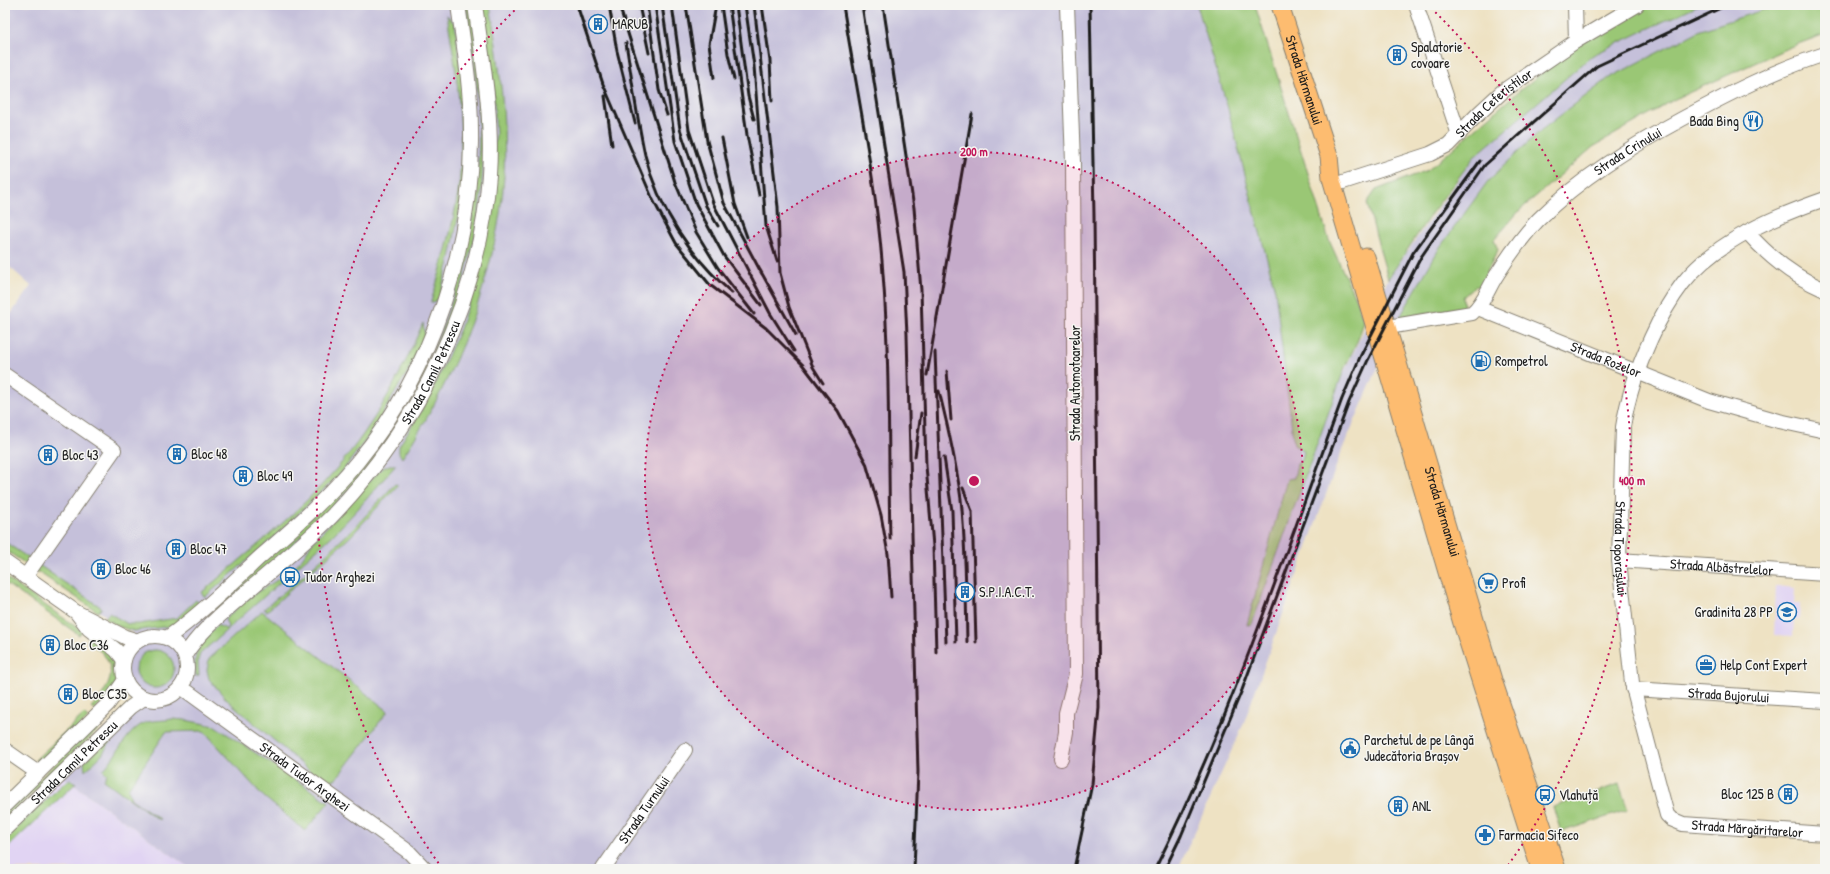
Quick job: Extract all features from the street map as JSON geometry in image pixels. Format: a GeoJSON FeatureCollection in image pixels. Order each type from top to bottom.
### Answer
{"type":"FeatureCollection","features":[{"type":"Feature","properties":{"kind":"main road","name":"Strada Hărmanului"},"geometry":{"type":"LineString","coordinates":[[1280,5],[1329,156],[1331,178],[1457,608],[1553,868]]}},
{"type":"Feature","properties":{"kind":"main road","name":"Strada Hărmanului"},"geometry":{"type":"LineString","coordinates":[[1329,156],[1341,174],[1494,680],[1553,868]]}},
{"type":"Feature","properties":{"kind":"street","name":"Strada Camil Petrescu"},"geometry":{"type":"LineString","coordinates":[[167,638],[300,523],[338,485],[378,435],[397,404],[422,356],[446,297],[458,255],[466,218],[470,174],[470,91],[458,5]]}},
{"type":"Feature","properties":{"kind":"street","name":"Strada Camil Petrescu"},"geometry":{"type":"LineString","coordinates":[[185,655],[193,642],[218,617],[329,519],[365,479],[387,451],[412,412],[430,380],[448,340],[473,264],[483,218],[489,176],[490,135],[488,91],[475,5]]}},
{"type":"Feature","properties":{"kind":"street","name":"Strada Automotoarelor"},"geometry":{"type":"LineString","coordinates":[[1061,759],[1066,732],[1066,713],[1076,674],[1073,162],[1067,5]]}},
{"type":"Feature","properties":{"kind":"street"},"geometry":{"type":"LineString","coordinates":[[1416,5],[1459,135]]}},
{"type":"Feature","properties":{"kind":"street"},"geometry":{"type":"LineString","coordinates":[[1575,5],[1576,41]]}},
{"type":"Feature","properties":{"kind":"street","name":"Strada Ceferiștilor"},"geometry":{"type":"LineString","coordinates":[[1343,182],[1430,154],[1448,145],[1503,91],[1576,41],[1637,5]]}},
{"type":"Feature","properties":{"kind":"street","name":"Strada Crinului"},"geometry":{"type":"LineString","coordinates":[[1478,308],[1508,257],[1538,220],[1616,156],[1744,86],[1825,54]]}},
{"type":"Feature","properties":{"kind":"street","name":"Strada Toporașului"},"geometry":{"type":"LineString","coordinates":[[1671,819],[1664,808],[1633,688],[1619,560],[1624,427],[1627,405],[1637,372],[1660,320],[1684,282],[1708,258],[1747,232],[1795,210],[1825,199]]}},
{"type":"Feature","properties":{"kind":"street"},"geometry":{"type":"LineString","coordinates":[[1747,232],[1782,266],[1825,290]]}},
{"type":"Feature","properties":{"kind":"street"},"geometry":{"type":"LineString","coordinates":[[1388,327],[1472,313],[1478,308]]}},
{"type":"Feature","properties":{"kind":"street","name":"Strada Rozelor"},"geometry":{"type":"LineString","coordinates":[[1478,308],[1709,401],[1742,412],[1825,431]]}},
{"type":"Feature","properties":{"kind":"street"},"geometry":{"type":"LineString","coordinates":[[7,380],[114,450],[25,576]]}},
{"type":"Feature","properties":{"kind":"street","name":"Strada Albăstrelelor"},"geometry":{"type":"LineString","coordinates":[[1619,560],[1825,574]]}},
{"type":"Feature","properties":{"kind":"street"},"geometry":{"type":"LineString","coordinates":[[5,562],[76,612],[95,620],[125,637],[138,641]]}},
{"type":"Feature","properties":{"kind":"street"},"geometry":{"type":"LineString","coordinates":[[76,612],[89,629],[116,650],[124,660]]}},
{"type":"Feature","properties":{"kind":"street"},"geometry":{"type":"LineString","coordinates":[[149,636],[167,638],[180,648],[185,655],[187,674],[181,687],[171,696],[162,700],[144,698],[136,694],[125,680],[123,670],[124,660],[128,651],[138,641],[149,636]]}},
{"type":"Feature","properties":{"kind":"street","name":"Strada Camil Petrescu"},"geometry":{"type":"LineString","coordinates":[[5,805],[108,704],[125,680]]}},
{"type":"Feature","properties":{"kind":"street","name":"Strada Tudor Arghezi"},"geometry":{"type":"LineString","coordinates":[[181,687],[409,852],[426,869]]}},
{"type":"Feature","properties":{"kind":"street","name":"Strada Bujorului"},"geometry":{"type":"LineString","coordinates":[[1633,688],[1825,701]]}},
{"type":"Feature","properties":{"kind":"street","name":"Strada Camil Petrescu"},"geometry":{"type":"LineString","coordinates":[[5,829],[116,721],[131,707],[144,698]]}},
{"type":"Feature","properties":{"kind":"street"},"geometry":{"type":"LineString","coordinates":[[5,750],[38,773]]}},
{"type":"Feature","properties":{"kind":"street","name":"Strada Turnului"},"geometry":{"type":"LineString","coordinates":[[603,869],[685,750]]}},
{"type":"Feature","properties":{"kind":"street","name":"Strada Mărgăritarelor"},"geometry":{"type":"LineString","coordinates":[[1671,819],[1683,824],[1825,834]]}},
{"type":"Feature","properties":{"kind":"shaded area"},"geometry":{"type":"Polygon","coordinates":[[[5,5],[1197,5],[1224,93],[1301,364],[1309,446],[1388,279],[1474,157],[1593,55],[1698,5],[1815,5],[1494,183],[1400,317],[1342,450],[1243,725],[1178,869],[191,869],[59,774],[135,700],[127,686],[124,655],[135,635],[5,550],[5,322],[31,286],[5,263],[5,5]]]}},
{"type":"Feature","properties":{"kind":"shaded area","name":"Gradinita 28 PP"},"geometry":{"type":"Polygon","coordinates":[[[1776,586],[1795,588],[1794,604],[1800,604],[1799,619],[1794,619],[1793,636],[1774,635],[1776,586]]]}},
{"type":"Feature","properties":{"kind":"shaded area"},"geometry":{"type":"Polygon","coordinates":[[[59,774],[191,869],[5,869],[5,825],[59,774]]]}},
{"type":"Feature","properties":{"kind":"green space"},"geometry":{"type":"Polygon","coordinates":[[[466,5],[471,5],[477,45],[484,145],[481,197],[475,235],[458,300],[426,377],[376,458],[323,517],[216,611],[213,607],[327,503],[364,465],[396,421],[417,385],[435,347],[450,308],[462,268],[471,227],[476,185],[479,126],[477,91],[466,5]]]}},
{"type":"Feature","properties":{"kind":"green space"},"geometry":{"type":"Polygon","coordinates":[[[481,5],[490,5],[502,91],[505,155],[500,213],[493,250],[471,324],[456,360],[439,394],[402,458],[399,453],[399,446],[421,411],[439,376],[460,329],[477,278],[496,134],[493,83],[481,5]]]}},
{"type":"Feature","properties":{"kind":"green space"},"geometry":{"type":"Polygon","coordinates":[[[1197,5],[1255,5],[1329,240],[1356,300],[1364,322],[1357,342],[1345,367],[1252,624],[1247,625],[1287,479],[1294,478],[1297,464],[1302,460],[1304,451],[1294,445],[1275,290],[1227,105],[1197,5]]]}},
{"type":"Feature","properties":{"kind":"green space"},"geometry":{"type":"Polygon","coordinates":[[[1643,5],[1698,5],[1593,55],[1474,157],[1431,214],[1388,279],[1367,203],[1376,190],[1428,170],[1519,91],[1595,31],[1643,5]]]}},
{"type":"Feature","properties":{"kind":"green space"},"geometry":{"type":"Polygon","coordinates":[[[1778,5],[1825,5],[1825,34],[1790,47],[1675,99],[1593,147],[1520,210],[1494,240],[1498,250],[1479,287],[1475,286],[1463,297],[1464,307],[1400,317],[1440,247],[1488,181],[1540,131],[1609,78],[1701,30],[1778,5]]]}},
{"type":"Feature","properties":{"kind":"green space"},"geometry":{"type":"Polygon","coordinates":[[[447,15],[455,24],[465,105],[463,192],[450,258],[439,298],[434,302],[431,302],[453,221],[460,171],[461,126],[457,82],[447,15]]]}},
{"type":"Feature","properties":{"kind":"green space"},"geometry":{"type":"Polygon","coordinates":[[[423,323],[425,336],[407,373],[370,434],[341,473],[274,537],[205,597],[201,593],[289,518],[322,485],[351,451],[386,399],[423,323]]]}},
{"type":"Feature","properties":{"kind":"green space"},"geometry":{"type":"Polygon","coordinates":[[[396,465],[332,536],[200,654],[198,661],[199,675],[196,676],[195,659],[199,648],[217,625],[226,629],[228,627],[225,619],[236,609],[252,596],[288,573],[300,561],[311,544],[383,467],[396,465]]]}},
{"type":"Feature","properties":{"kind":"green space"},"geometry":{"type":"Polygon","coordinates":[[[395,484],[398,485],[350,537],[267,611],[264,609],[305,574],[354,528],[395,484]]]}},
{"type":"Feature","properties":{"kind":"green space"},"geometry":{"type":"Polygon","coordinates":[[[5,542],[102,608],[98,612],[5,550],[5,542]]]}},
{"type":"Feature","properties":{"kind":"green space"},"geometry":{"type":"Polygon","coordinates":[[[5,577],[82,631],[79,635],[5,583],[5,577]]]}},
{"type":"Feature","properties":{"kind":"green space"},"geometry":{"type":"Polygon","coordinates":[[[196,600],[200,604],[179,624],[171,626],[134,631],[120,627],[105,618],[109,613],[128,624],[139,624],[177,618],[196,600]]]}},
{"type":"Feature","properties":{"kind":"green space"},"geometry":{"type":"Polygon","coordinates":[[[262,611],[388,711],[336,779],[328,782],[318,778],[227,700],[209,679],[207,670],[209,659],[262,611]]]}},
{"type":"Feature","properties":{"kind":"green space"},"geometry":{"type":"Polygon","coordinates":[[[90,636],[109,650],[117,670],[116,681],[112,692],[94,710],[91,707],[105,690],[110,677],[110,670],[104,655],[87,641],[90,636]]]}},
{"type":"Feature","properties":{"kind":"green space"},"geometry":{"type":"Polygon","coordinates":[[[151,650],[159,650],[169,655],[173,662],[173,676],[169,683],[159,688],[151,688],[141,683],[139,680],[136,673],[136,665],[141,655],[144,653],[151,650]]]}},
{"type":"Feature","properties":{"kind":"green space"},"geometry":{"type":"Polygon","coordinates":[[[84,714],[88,718],[45,761],[35,760],[84,714]]]}},
{"type":"Feature","properties":{"kind":"green space"},"geometry":{"type":"Polygon","coordinates":[[[172,719],[215,726],[329,802],[305,831],[263,796],[204,731],[166,732],[128,789],[131,799],[160,819],[159,820],[104,780],[107,774],[103,770],[128,736],[140,725],[150,721],[172,719]]]}},
{"type":"Feature","properties":{"kind":"green space"},"geometry":{"type":"Polygon","coordinates":[[[95,726],[99,729],[5,819],[5,812],[95,726]]]}},
{"type":"Feature","properties":{"kind":"green space"},"geometry":{"type":"Polygon","coordinates":[[[108,739],[110,742],[102,755],[85,771],[84,762],[108,739]]]}},
{"type":"Feature","properties":{"kind":"green space"},"geometry":{"type":"Polygon","coordinates":[[[70,780],[76,783],[5,850],[5,839],[64,783],[70,780]]]}},
{"type":"Feature","properties":{"kind":"green space"},"geometry":{"type":"Polygon","coordinates":[[[1619,784],[1628,810],[1561,832],[1553,807],[1619,784]]]}},
{"type":"Feature","properties":{"kind":"railway"},"geometry":{"type":"LineString","coordinates":[[577,5],[603,84],[653,200],[676,243],[710,285],[766,328],[802,364],[838,411],[866,463],[881,515],[888,554],[891,597]]}},
{"type":"Feature","properties":{"kind":"railway"},"geometry":{"type":"LineString","coordinates":[[609,5],[617,51],[635,123]]}},
{"type":"Feature","properties":{"kind":"railway"},"geometry":{"type":"LineString","coordinates":[[619,5],[675,182],[696,232],[718,268],[754,314]]}},
{"type":"Feature","properties":{"kind":"railway"},"geometry":{"type":"LineString","coordinates":[[639,5],[649,53]]}},
{"type":"Feature","properties":{"kind":"railway"},"geometry":{"type":"LineString","coordinates":[[647,5],[659,90],[667,115]]}},
{"type":"Feature","properties":{"kind":"railway"},"geometry":{"type":"LineString","coordinates":[[655,5],[675,141],[696,204],[724,256],[761,305]]}},
{"type":"Feature","properties":{"kind":"railway"},"geometry":{"type":"LineString","coordinates":[[662,5],[680,129],[706,206],[718,226]]}},
{"type":"Feature","properties":{"kind":"railway"},"geometry":{"type":"LineString","coordinates":[[672,5],[689,130],[713,203],[770,313],[794,351]]}},
{"type":"Feature","properties":{"kind":"railway"},"geometry":{"type":"LineString","coordinates":[[686,5],[707,141],[724,203],[762,274]]}},
{"type":"Feature","properties":{"kind":"railway"},"geometry":{"type":"LineString","coordinates":[[714,78],[709,44],[716,5]]}},
{"type":"Feature","properties":{"kind":"railway"},"geometry":{"type":"LineString","coordinates":[[721,5],[728,54],[734,79]]}},
{"type":"Feature","properties":{"kind":"railway"},"geometry":{"type":"LineString","coordinates":[[729,5],[747,135],[759,195]]}},
{"type":"Feature","properties":{"kind":"railway"},"geometry":{"type":"LineString","coordinates":[[736,5],[748,96],[754,119]]}},
{"type":"Feature","properties":{"kind":"railway"},"geometry":{"type":"LineString","coordinates":[[745,5],[754,66],[766,226],[777,261]]}},
{"type":"Feature","properties":{"kind":"railway"},"geometry":{"type":"LineString","coordinates":[[754,5],[778,207],[780,273],[789,307],[813,367],[823,383]]}},
{"type":"Feature","properties":{"kind":"railway"},"geometry":{"type":"LineString","coordinates":[[762,5],[770,61],[772,101]]}},
{"type":"Feature","properties":{"kind":"railway"},"geometry":{"type":"LineString","coordinates":[[843,5],[871,173],[880,240],[887,340],[890,539]]}},
{"type":"Feature","properties":{"kind":"railway"},"geometry":{"type":"LineString","coordinates":[[862,5],[904,272],[907,335],[918,772],[914,869]]}},
{"type":"Feature","properties":{"kind":"railway"},"geometry":{"type":"LineString","coordinates":[[883,5],[914,208],[921,290],[926,466],[933,546],[936,652]]}},
{"type":"Feature","properties":{"kind":"railway"},"geometry":{"type":"LineString","coordinates":[[1074,869],[1092,784],[1099,708],[1094,216],[1090,5]]}},
{"type":"Feature","properties":{"kind":"railway"},"geometry":{"type":"LineString","coordinates":[[1165,869],[1181,836],[1242,690],[1349,402],[1368,360],[1421,257],[1485,165],[1597,66],[1727,5]]}},
{"type":"Feature","properties":{"kind":"railway"},"geometry":{"type":"LineString","coordinates":[[626,43],[645,155],[658,194],[667,212],[690,247],[703,264],[732,293]]}},
{"type":"Feature","properties":{"kind":"railway"},"geometry":{"type":"LineString","coordinates":[[605,96],[612,145]]}},
{"type":"Feature","properties":{"kind":"railway"},"geometry":{"type":"LineString","coordinates":[[927,375],[972,114]]}},
{"type":"Feature","properties":{"kind":"railway"},"geometry":{"type":"LineString","coordinates":[[722,138],[735,204],[747,237]]}},
{"type":"Feature","properties":{"kind":"railway"},"geometry":{"type":"LineString","coordinates":[[1155,869],[1208,755],[1232,696],[1342,399],[1360,357],[1413,253],[1480,161]]}},
{"type":"Feature","properties":{"kind":"railway"},"geometry":{"type":"LineString","coordinates":[[760,270],[796,335]]}},
{"type":"Feature","properties":{"kind":"railway"},"geometry":{"type":"LineString","coordinates":[[935,352],[946,642]]}},
{"type":"Feature","properties":{"kind":"railway"},"geometry":{"type":"LineString","coordinates":[[947,371],[951,420]]}},
{"type":"Feature","properties":{"kind":"railway"},"geometry":{"type":"LineString","coordinates":[[939,391],[952,445],[961,499],[965,553],[967,642]]}},
{"type":"Feature","properties":{"kind":"railway"},"geometry":{"type":"LineString","coordinates":[[915,456],[921,413]]}},
{"type":"Feature","properties":{"kind":"railway"},"geometry":{"type":"LineString","coordinates":[[944,457],[952,511],[956,642]]}},
{"type":"Feature","properties":{"kind":"railway"},"geometry":{"type":"LineString","coordinates":[[963,488],[972,511],[976,642]]}},
{"type":"Feature","properties":{"kind":"place","name":"MARUB"},"geometry":{"type":"Point","coordinates":[598,24]}},
{"type":"Feature","properties":{"kind":"place","name":"Spalatorie covoare"},"geometry":{"type":"Point","coordinates":[1397,55]}},
{"type":"Feature","properties":{"kind":"place","name":"Bada Bing"},"geometry":{"type":"Point","coordinates":[1753,121]}},
{"type":"Feature","properties":{"kind":"place","name":"Rompetrol"},"geometry":{"type":"Point","coordinates":[1481,361]}},
{"type":"Feature","properties":{"kind":"place","name":"Bloc 48"},"geometry":{"type":"Point","coordinates":[177,454]}},
{"type":"Feature","properties":{"kind":"place","name":"Bloc 43"},"geometry":{"type":"Point","coordinates":[48,455]}},
{"type":"Feature","properties":{"kind":"place","name":"Bloc 49"},"geometry":{"type":"Point","coordinates":[243,476]}},
{"type":"Feature","properties":{"kind":"place","name":"Bloc 47"},"geometry":{"type":"Point","coordinates":[176,549]}},
{"type":"Feature","properties":{"kind":"place","name":"Bloc 46"},"geometry":{"type":"Point","coordinates":[101,569]}},
{"type":"Feature","properties":{"kind":"place","name":"Tudor Arghezi"},"geometry":{"type":"Point","coordinates":[290,577]}},
{"type":"Feature","properties":{"kind":"place","name":"Profi"},"geometry":{"type":"Point","coordinates":[1488,583]}},
{"type":"Feature","properties":{"kind":"place","name":"S.P.I.A.C.T."},"geometry":{"type":"Point","coordinates":[965,592]}},
{"type":"Feature","properties":{"kind":"place","name":"Gradinita 28 PP"},"geometry":{"type":"Point","coordinates":[1787,612]}},
{"type":"Feature","properties":{"kind":"place","name":"Bloc C36"},"geometry":{"type":"Point","coordinates":[50,645]}},
{"type":"Feature","properties":{"kind":"place","name":"Help Cont Expert"},"geometry":{"type":"Point","coordinates":[1706,665]}},
{"type":"Feature","properties":{"kind":"place","name":"Bloc C35"},"geometry":{"type":"Point","coordinates":[68,694]}},
{"type":"Feature","properties":{"kind":"place","name":"Parchetul de pe Lângă Judecătoria Brașov"},"geometry":{"type":"Point","coordinates":[1350,748]}},
{"type":"Feature","properties":{"kind":"place","name":"Bloc 125 B"},"geometry":{"type":"Point","coordinates":[1788,794]}},
{"type":"Feature","properties":{"kind":"place","name":"Vlahuță"},"geometry":{"type":"Point","coordinates":[1545,795]}},
{"type":"Feature","properties":{"kind":"place","name":"ANL"},"geometry":{"type":"Point","coordinates":[1398,806]}},
{"type":"Feature","properties":{"kind":"place","name":"Farmacia Sifeco"},"geometry":{"type":"Point","coordinates":[1485,835]}}]}
